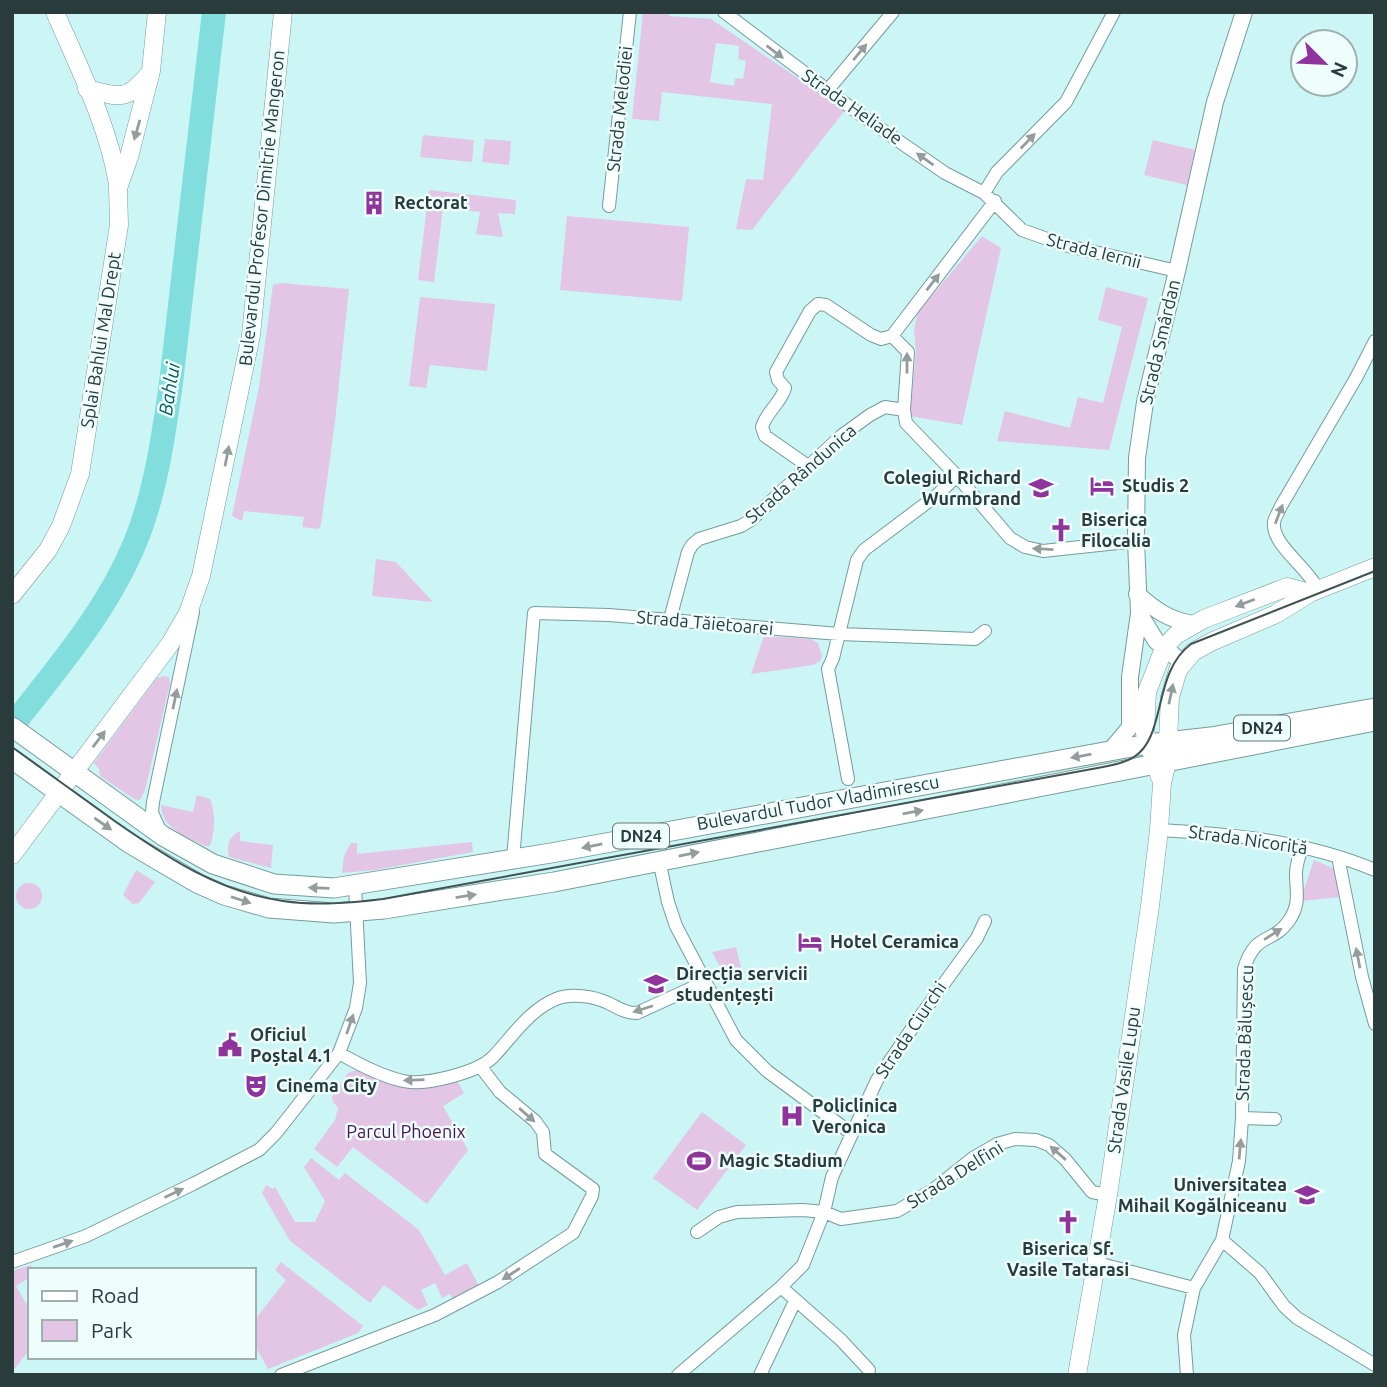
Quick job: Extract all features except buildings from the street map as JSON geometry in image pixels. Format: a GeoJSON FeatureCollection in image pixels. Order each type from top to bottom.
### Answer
{"type":"FeatureCollection","features":[{"type":"Feature","properties":{"kind":"main road"},"geometry":{"type":"LineString","coordinates":[[55,12],[109,142],[118,188]]}},
{"type":"Feature","properties":{"kind":"main road","name":"Splai Bahlui Mal Drept"},"geometry":{"type":"LineString","coordinates":[[12,595],[48,550],[61,526],[80,474],[119,225],[118,188],[129,157],[151,71],[157,12]]}},
{"type":"Feature","properties":{"kind":"main road","name":"Bulevardul Profesor Dimitrie Mangeron"},"geometry":{"type":"LineString","coordinates":[[12,855],[170,643],[188,614],[201,576],[251,335],[283,12]]}},
{"type":"Feature","properties":{"kind":"main road"},"geometry":{"type":"LineString","coordinates":[[87,89],[124,96],[135,91],[151,71]]}},
{"type":"Feature","properties":{"kind":"main road"},"geometry":{"type":"LineString","coordinates":[[1314,592],[1287,587],[1193,624],[1176,635],[1164,649],[1147,692],[1145,733],[1157,743],[1178,670],[1192,652],[1276,614],[1314,592],[1375,567]]}},
{"type":"Feature","properties":{"kind":"main road","name":"Bulevardul Tudor Vladimirescu"},"geometry":{"type":"LineString","coordinates":[[12,727],[163,836],[213,864],[274,884],[334,888],[513,859],[1110,751],[1211,737],[1375,708]]}},
{"type":"Feature","properties":{"kind":"main road","name":"Bulevardul Tudor Vladimirescu"},"geometry":{"type":"LineString","coordinates":[[12,760],[129,843],[178,873],[225,895],[269,908],[315,913],[357,912],[554,882],[1006,795],[1161,770],[1375,722]]}},
{"type":"Feature","properties":{"kind":"main road","name":"Strada Vasile Lupu"},"geometry":{"type":"LineString","coordinates":[[1077,1375],[1108,1195],[1159,830],[1161,770],[1157,743]]}},
{"type":"Feature","properties":{"kind":"street","name":"Strada Melodiei"},"geometry":{"type":"LineString","coordinates":[[609,206],[631,12]]}},
{"type":"Feature","properties":{"kind":"street","name":"Strada Heliade"},"geometry":{"type":"LineString","coordinates":[[724,12],[827,91],[945,173],[990,197]]}},
{"type":"Feature","properties":{"kind":"street"},"geometry":{"type":"LineString","coordinates":[[827,91],[892,12]]}},
{"type":"Feature","properties":{"kind":"street"},"geometry":{"type":"LineString","coordinates":[[808,466],[765,436],[762,427],[785,388],[778,380],[776,372],[810,311],[818,304],[826,305],[871,335],[881,339],[892,336],[990,197],[997,172],[1066,102],[1114,12]]}},
{"type":"Feature","properties":{"kind":"street","name":"Strada Smârdan"},"geometry":{"type":"LineString","coordinates":[[1183,663],[1164,649],[1139,613],[1137,458],[1145,402],[1215,102],[1244,12]]}},
{"type":"Feature","properties":{"kind":"street","name":"Strada Iernii"},"geometry":{"type":"LineString","coordinates":[[990,197],[1022,230],[1043,239],[1177,271]]}},
{"type":"Feature","properties":{"kind":"street"},"geometry":{"type":"LineString","coordinates":[[892,336],[908,352],[904,410],[906,423],[957,476],[1010,538],[1025,547],[1043,551],[1136,541]]}},
{"type":"Feature","properties":{"kind":"street"},"geometry":{"type":"LineString","coordinates":[[1314,592],[1298,561],[1275,536],[1274,522],[1375,341]]}},
{"type":"Feature","properties":{"kind":"street","name":"Strada Rândunica"},"geometry":{"type":"LineString","coordinates":[[670,619],[688,552],[694,543],[751,520],[841,436],[870,415],[885,407],[904,410]]}},
{"type":"Feature","properties":{"kind":"street"},"geometry":{"type":"LineString","coordinates":[[848,779],[828,669],[859,556],[957,476]]}},
{"type":"Feature","properties":{"kind":"street"},"geometry":{"type":"LineString","coordinates":[[163,836],[152,813],[153,802],[201,576]]}},
{"type":"Feature","properties":{"kind":"street"},"geometry":{"type":"LineString","coordinates":[[1137,594],[1162,615],[1193,624]]}},
{"type":"Feature","properties":{"kind":"street","name":"Strada Tăietoarei"},"geometry":{"type":"LineString","coordinates":[[513,859],[534,613],[670,619],[839,634],[975,639],[985,631]]}},
{"type":"Feature","properties":{"kind":"street"},"geometry":{"type":"LineString","coordinates":[[1110,751],[1129,727],[1130,677],[1139,613]]}},
{"type":"Feature","properties":{"kind":"street","name":"Strada Nicoriță"},"geometry":{"type":"LineString","coordinates":[[1159,830],[1254,838],[1302,846],[1375,870]]}},
{"type":"Feature","properties":{"kind":"street","name":"Strada Bălușescu"},"geometry":{"type":"LineString","coordinates":[[1187,1375],[1184,1335],[1194,1288],[1222,1240],[1239,1161],[1244,970],[1248,955],[1254,947],[1284,927],[1293,914],[1299,898],[1296,872],[1302,846]]}},
{"type":"Feature","properties":{"kind":"street"},"geometry":{"type":"LineString","coordinates":[[1340,858],[1362,977],[1375,1024]]}},
{"type":"Feature","properties":{"kind":"street"},"geometry":{"type":"LineString","coordinates":[[659,860],[676,926],[736,1040],[758,1063],[851,1133]]}},
{"type":"Feature","properties":{"kind":"street"},"geometry":{"type":"LineString","coordinates":[[12,1262],[86,1236],[258,1150],[276,1133],[339,1053],[356,1007],[360,983],[355,886]]}},
{"type":"Feature","properties":{"kind":"street","name":"Strada Ciurchi"},"geometry":{"type":"LineString","coordinates":[[678,1375],[803,1265],[824,1212],[832,1177],[877,1080],[977,938],[985,921]]}},
{"type":"Feature","properties":{"kind":"street"},"geometry":{"type":"LineString","coordinates":[[339,1053],[406,1082],[457,1076],[491,1059],[536,1011],[556,999],[584,997],[606,1002],[627,1013],[637,1013],[705,982]]}},
{"type":"Feature","properties":{"kind":"street"},"geometry":{"type":"LineString","coordinates":[[281,1375],[460,1304],[573,1233],[593,1189],[545,1154],[543,1132],[500,1092],[480,1066]]}},
{"type":"Feature","properties":{"kind":"street"},"geometry":{"type":"LineString","coordinates":[[1242,1118],[1275,1119]]}},
{"type":"Feature","properties":{"kind":"street","name":"Strada Delfini"},"geometry":{"type":"LineString","coordinates":[[697,1232],[719,1217],[737,1212],[803,1210],[824,1212],[841,1219],[897,1211],[933,1190],[974,1158],[997,1144],[1015,1139],[1036,1140],[1049,1146],[1065,1159],[1092,1192],[1108,1195]]}},
{"type":"Feature","properties":{"kind":"street"},"geometry":{"type":"LineString","coordinates":[[1222,1240],[1260,1273],[1284,1306],[1297,1318],[1375,1365]]}},
{"type":"Feature","properties":{"kind":"street"},"geometry":{"type":"LineString","coordinates":[[1097,1262],[1194,1288]]}},
{"type":"Feature","properties":{"kind":"street"},"geometry":{"type":"LineString","coordinates":[[781,1287],[841,1340],[869,1370]]}},
{"type":"Feature","properties":{"kind":"street"},"geometry":{"type":"LineString","coordinates":[[760,1375],[796,1301]]}},
{"type":"Feature","properties":{"kind":"green space"},"geometry":{"type":"Polygon","coordinates":[[[643,12],[668,12],[669,16],[711,19],[845,110],[752,230],[736,229],[746,179],[763,180],[772,104],[662,92],[659,121],[632,119],[643,12]],[[716,43],[710,82],[734,86],[735,78],[743,79],[746,61],[738,59],[739,46],[716,43]]]}},
{"type":"Feature","properties":{"kind":"green space"},"geometry":{"type":"Polygon","coordinates":[[[423,135],[474,140],[472,162],[420,157],[423,135]]]}},
{"type":"Feature","properties":{"kind":"green space"},"geometry":{"type":"Polygon","coordinates":[[[485,139],[511,141],[509,165],[482,162],[485,139]]]}},
{"type":"Feature","properties":{"kind":"green space"},"geometry":{"type":"Polygon","coordinates":[[[1153,140],[1195,150],[1187,185],[1144,175],[1153,140]]]}},
{"type":"Feature","properties":{"kind":"green space"},"geometry":{"type":"Polygon","coordinates":[[[429,190],[516,200],[515,214],[498,213],[503,237],[476,234],[480,212],[443,208],[434,282],[418,280],[429,190]]]}},
{"type":"Feature","properties":{"kind":"green space"},"geometry":{"type":"Polygon","coordinates":[[[567,216],[689,227],[682,301],[560,290],[567,216]]]}},
{"type":"Feature","properties":{"kind":"green space"},"geometry":{"type":"Polygon","coordinates":[[[982,236],[1001,248],[962,425],[910,416],[916,351],[914,329],[918,312],[982,236]]]}},
{"type":"Feature","properties":{"kind":"green space"},"geometry":{"type":"Polygon","coordinates":[[[281,283],[349,289],[335,421],[321,525],[318,529],[302,527],[304,517],[244,511],[242,521],[232,516],[259,387],[273,285],[281,283]]]}},
{"type":"Feature","properties":{"kind":"green space"},"geometry":{"type":"Polygon","coordinates":[[[1106,287],[1148,298],[1109,450],[997,441],[1005,411],[1070,428],[1078,397],[1103,403],[1122,327],[1098,320],[1106,287]]]}},
{"type":"Feature","properties":{"kind":"green space"},"geometry":{"type":"Polygon","coordinates":[[[420,297],[495,304],[487,371],[430,365],[426,388],[409,386],[420,297]]]}},
{"type":"Feature","properties":{"kind":"green space"},"geometry":{"type":"Polygon","coordinates":[[[376,559],[396,562],[433,602],[372,596],[376,559]]]}},
{"type":"Feature","properties":{"kind":"green space"},"geometry":{"type":"Polygon","coordinates":[[[764,636],[811,639],[818,643],[822,656],[820,661],[813,665],[751,674],[764,636]]]}},
{"type":"Feature","properties":{"kind":"green space"},"geometry":{"type":"Polygon","coordinates":[[[169,677],[170,684],[145,790],[140,800],[134,799],[100,776],[94,763],[157,678],[169,677]]]}},
{"type":"Feature","properties":{"kind":"green space"},"geometry":{"type":"Polygon","coordinates":[[[197,795],[210,799],[212,805],[214,822],[210,846],[176,831],[162,813],[161,805],[193,812],[197,795]]]}},
{"type":"Feature","properties":{"kind":"green space"},"geometry":{"type":"Polygon","coordinates":[[[240,831],[240,841],[273,845],[271,868],[229,857],[229,842],[240,831]]]}},
{"type":"Feature","properties":{"kind":"green space"},"geometry":{"type":"Polygon","coordinates":[[[472,842],[473,852],[375,870],[342,873],[344,856],[351,843],[357,843],[357,854],[472,842]]]}},
{"type":"Feature","properties":{"kind":"green space"},"geometry":{"type":"Polygon","coordinates":[[[1314,860],[1335,869],[1341,897],[1300,901],[1314,860]]]}},
{"type":"Feature","properties":{"kind":"green space"},"geometry":{"type":"Polygon","coordinates":[[[136,870],[155,882],[139,903],[133,904],[123,895],[136,870]]]}},
{"type":"Feature","properties":{"kind":"green space"},"geometry":{"type":"Polygon","coordinates":[[[29,883],[39,886],[42,896],[39,906],[29,909],[19,906],[16,896],[19,886],[29,883]]]}},
{"type":"Feature","properties":{"kind":"green space"},"geometry":{"type":"Polygon","coordinates":[[[736,947],[742,971],[732,973],[722,970],[712,952],[736,947]]]}},
{"type":"Feature","properties":{"kind":"green space","name":"Parcul Phoenix"},"geometry":{"type":"Polygon","coordinates":[[[360,1069],[403,1087],[419,1088],[458,1082],[464,1093],[443,1106],[468,1150],[427,1204],[353,1147],[337,1167],[314,1149],[335,1120],[338,1108],[332,1096],[348,1073],[360,1069]]]}},
{"type":"Feature","properties":{"kind":"green space","name":"Magic Stadium"},"geometry":{"type":"Polygon","coordinates":[[[702,1112],[746,1145],[697,1210],[653,1178],[702,1112]]]}},
{"type":"Feature","properties":{"kind":"green space"},"geometry":{"type":"Polygon","coordinates":[[[311,1158],[339,1180],[345,1173],[419,1230],[445,1275],[467,1263],[479,1286],[453,1300],[450,1294],[442,1298],[435,1283],[421,1290],[428,1305],[418,1310],[384,1285],[370,1303],[290,1241],[262,1193],[266,1185],[273,1189],[275,1187],[295,1222],[315,1222],[325,1201],[304,1167],[311,1158]]]}},
{"type":"Feature","properties":{"kind":"green space"},"geometry":{"type":"Polygon","coordinates":[[[281,1262],[363,1326],[358,1333],[268,1369],[256,1348],[256,1316],[286,1280],[275,1270],[281,1262]]]}},
{"type":"Feature","properties":{"kind":"green space"},"geometry":{"type":"Polygon","coordinates":[[[31,1265],[33,1268],[28,1268],[28,1278],[16,1286],[28,1307],[28,1352],[12,1372],[12,1271],[31,1265]]]}},
{"type":"Feature","properties":{"kind":"waterway","name":"Bahlui"},"geometry":{"type":"LineString","coordinates":[[12,726],[84,633],[100,608],[129,557],[146,512],[159,457],[171,383],[214,12]]}},
{"type":"Feature","properties":{"kind":"tram line"},"geometry":{"type":"LineString","coordinates":[[12,747],[135,835],[216,882],[237,890],[296,903],[383,899],[1123,762],[1134,757],[1151,735],[1170,671],[1179,656],[1191,644],[1375,571]]}},
{"type":"Feature","properties":{"kind":"place","name":"Rectorat"},"geometry":{"type":"Point","coordinates":[374,203]}},
{"type":"Feature","properties":{"kind":"place","name":"Studis 2"},"geometry":{"type":"Point","coordinates":[1102,486]}},
{"type":"Feature","properties":{"kind":"place","name":"Colegiul Richard Wurmbrand"},"geometry":{"type":"Point","coordinates":[1041,488]}},
{"type":"Feature","properties":{"kind":"place","name":"Biserica Filocalia"},"geometry":{"type":"Point","coordinates":[1061,530]}},
{"type":"Feature","properties":{"kind":"place","name":"Hotel Ceramica"},"geometry":{"type":"Point","coordinates":[810,942]}},
{"type":"Feature","properties":{"kind":"place","name":"Direcția servicii studențești"},"geometry":{"type":"Point","coordinates":[656,984]}},
{"type":"Feature","properties":{"kind":"place","name":"Oficiul Poștal 4.1"},"geometry":{"type":"Point","coordinates":[230,1045]}},
{"type":"Feature","properties":{"kind":"place","name":"Cinema City"},"geometry":{"type":"Point","coordinates":[256,1086]}},
{"type":"Feature","properties":{"kind":"place","name":"Policlinica Veronica"},"geometry":{"type":"Point","coordinates":[792,1116]}},
{"type":"Feature","properties":{"kind":"place","name":"Magic Stadium"},"geometry":{"type":"Point","coordinates":[699,1161]}},
{"type":"Feature","properties":{"kind":"place","name":"Universitatea Mihail Kogălniceanu"},"geometry":{"type":"Point","coordinates":[1307,1195]}},
{"type":"Feature","properties":{"kind":"place","name":"Biserica Sf. Vasile Tatarasi"},"geometry":{"type":"Point","coordinates":[1068,1222]}}]}
